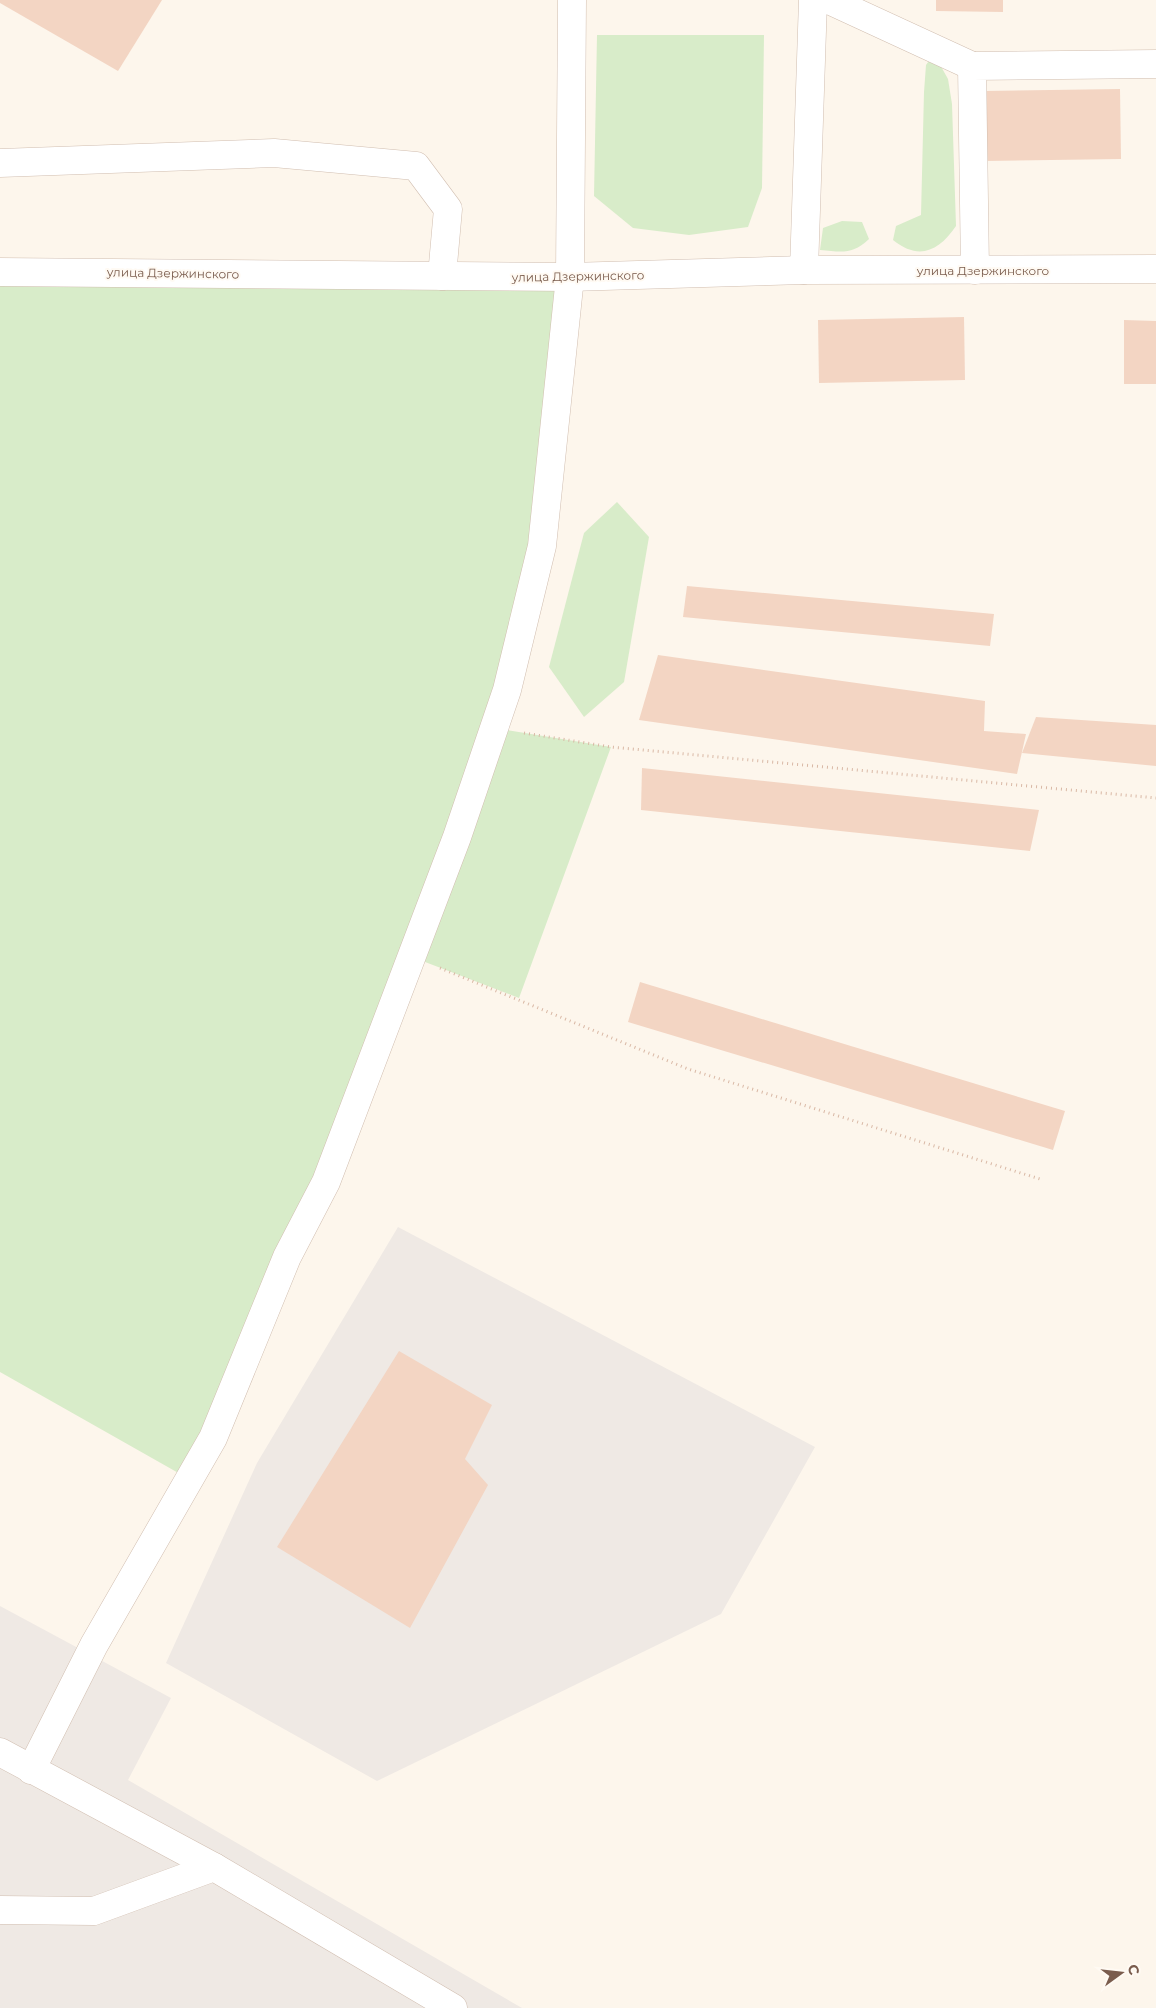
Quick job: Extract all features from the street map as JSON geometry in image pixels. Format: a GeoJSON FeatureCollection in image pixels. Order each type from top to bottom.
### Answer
{"type":"FeatureCollection","features":[{"type":"Feature","properties":{"kind":"street"},"geometry":{"type":"LineString","coordinates":[[31,1770],[94,1645],[213,1438],[287,1257],[326,1182],[457,837],[507,690],[542,546],[570,278],[572,0]]}},
{"type":"Feature","properties":{"kind":"street"},"geometry":{"type":"LineString","coordinates":[[804,270],[813,0]]}},
{"type":"Feature","properties":{"kind":"street"},"geometry":{"type":"LineString","coordinates":[[829,0],[972,66],[1156,64]]}},
{"type":"Feature","properties":{"kind":"street"},"geometry":{"type":"LineString","coordinates":[[972,66],[975,270]]}},
{"type":"Feature","properties":{"kind":"street"},"geometry":{"type":"LineString","coordinates":[[0,162],[274,153],[416,166],[448,209],[442,276]]}},
{"type":"Feature","properties":{"kind":"street","name":"улица Дзержинского"},"geometry":{"type":"LineString","coordinates":[[0,272],[570,278],[804,270],[1156,269]]}},
{"type":"Feature","properties":{"kind":"street"},"geometry":{"type":"LineString","coordinates":[[0,1752],[214,1867],[453,2008]]}},
{"type":"Feature","properties":{"kind":"street"},"geometry":{"type":"LineString","coordinates":[[1,1912],[94,1911],[214,1867]]}},
{"type":"Feature","properties":{"kind":"path"},"geometry":{"type":"LineString","coordinates":[[494,728],[612,747],[1156,798]]}},
{"type":"Feature","properties":{"kind":"path"},"geometry":{"type":"LineString","coordinates":[[412,957],[519,998],[688,1069],[1040,1179]]}},
{"type":"Feature","properties":{"kind":"shaded area"},"geometry":{"type":"Polygon","coordinates":[[[398,1227],[815,1447],[721,1614],[377,1781],[166,1663],[257,1463],[398,1227]]]}},
{"type":"Feature","properties":{"kind":"shaded area"},"geometry":{"type":"Polygon","coordinates":[[[0,1606],[171,1698],[128,1780],[522,2008],[0,2008],[0,1606]]]}},
{"type":"Feature","properties":{"kind":"green space"},"geometry":{"type":"Polygon","coordinates":[[[597,35],[764,35],[762,188],[748,227],[689,235],[633,228],[594,196],[597,35]]]}},
{"type":"Feature","properties":{"kind":"green space"},"geometry":{"type":"Polygon","coordinates":[[[934,54],[948,79],[952,104],[956,226],[943,242],[928,250],[920,251],[911,250],[893,240],[896,226],[921,215],[926,65],[934,54]]]}},
{"type":"Feature","properties":{"kind":"green space"},"geometry":{"type":"Polygon","coordinates":[[[842,221],[862,222],[869,239],[852,250],[841,252],[820,250],[823,228],[842,221]]]}},
{"type":"Feature","properties":{"kind":"green space"},"geometry":{"type":"Polygon","coordinates":[[[0,272],[570,277],[555,414],[495,728],[611,747],[519,998],[412,957],[189,1479],[0,1372],[0,272]]]}},
{"type":"Feature","properties":{"kind":"green space"},"geometry":{"type":"Polygon","coordinates":[[[617,502],[649,537],[624,682],[584,717],[549,667],[584,533],[617,502]]]}},
{"type":"Feature","properties":{"kind":"building"},"geometry":{"type":"Polygon","coordinates":[[[0,0],[162,0],[118,71],[0,3],[0,0]]]}},
{"type":"Feature","properties":{"kind":"building"},"geometry":{"type":"Polygon","coordinates":[[[936,0],[1003,0],[1003,12],[936,11],[936,0]]]}},
{"type":"Feature","properties":{"kind":"building"},"geometry":{"type":"Polygon","coordinates":[[[1120,89],[1121,159],[985,161],[984,91],[1120,89]]]}},
{"type":"Feature","properties":{"kind":"building"},"geometry":{"type":"Polygon","coordinates":[[[964,317],[965,380],[819,383],[818,320],[964,317]]]}},
{"type":"Feature","properties":{"kind":"building"},"geometry":{"type":"Polygon","coordinates":[[[1124,320],[1156,321],[1156,384],[1124,384],[1124,320]]]}},
{"type":"Feature","properties":{"kind":"building"},"geometry":{"type":"Polygon","coordinates":[[[687,586],[994,614],[990,646],[683,617],[687,586]]]}},
{"type":"Feature","properties":{"kind":"building"},"geometry":{"type":"Polygon","coordinates":[[[658,655],[985,701],[984,731],[1026,734],[1017,774],[639,720],[658,655]]]}},
{"type":"Feature","properties":{"kind":"building"},"geometry":{"type":"Polygon","coordinates":[[[1036,717],[1156,725],[1156,766],[1022,753],[1036,717]]]}},
{"type":"Feature","properties":{"kind":"building"},"geometry":{"type":"Polygon","coordinates":[[[642,768],[1039,810],[1030,851],[641,810],[642,768]]]}},
{"type":"Feature","properties":{"kind":"building"},"geometry":{"type":"Polygon","coordinates":[[[640,982],[1065,1111],[1053,1150],[628,1022],[640,982]]]}},
{"type":"Feature","properties":{"kind":"building"},"geometry":{"type":"Polygon","coordinates":[[[399,1351],[492,1405],[465,1459],[488,1485],[410,1628],[277,1547],[399,1351]]]}}]}
